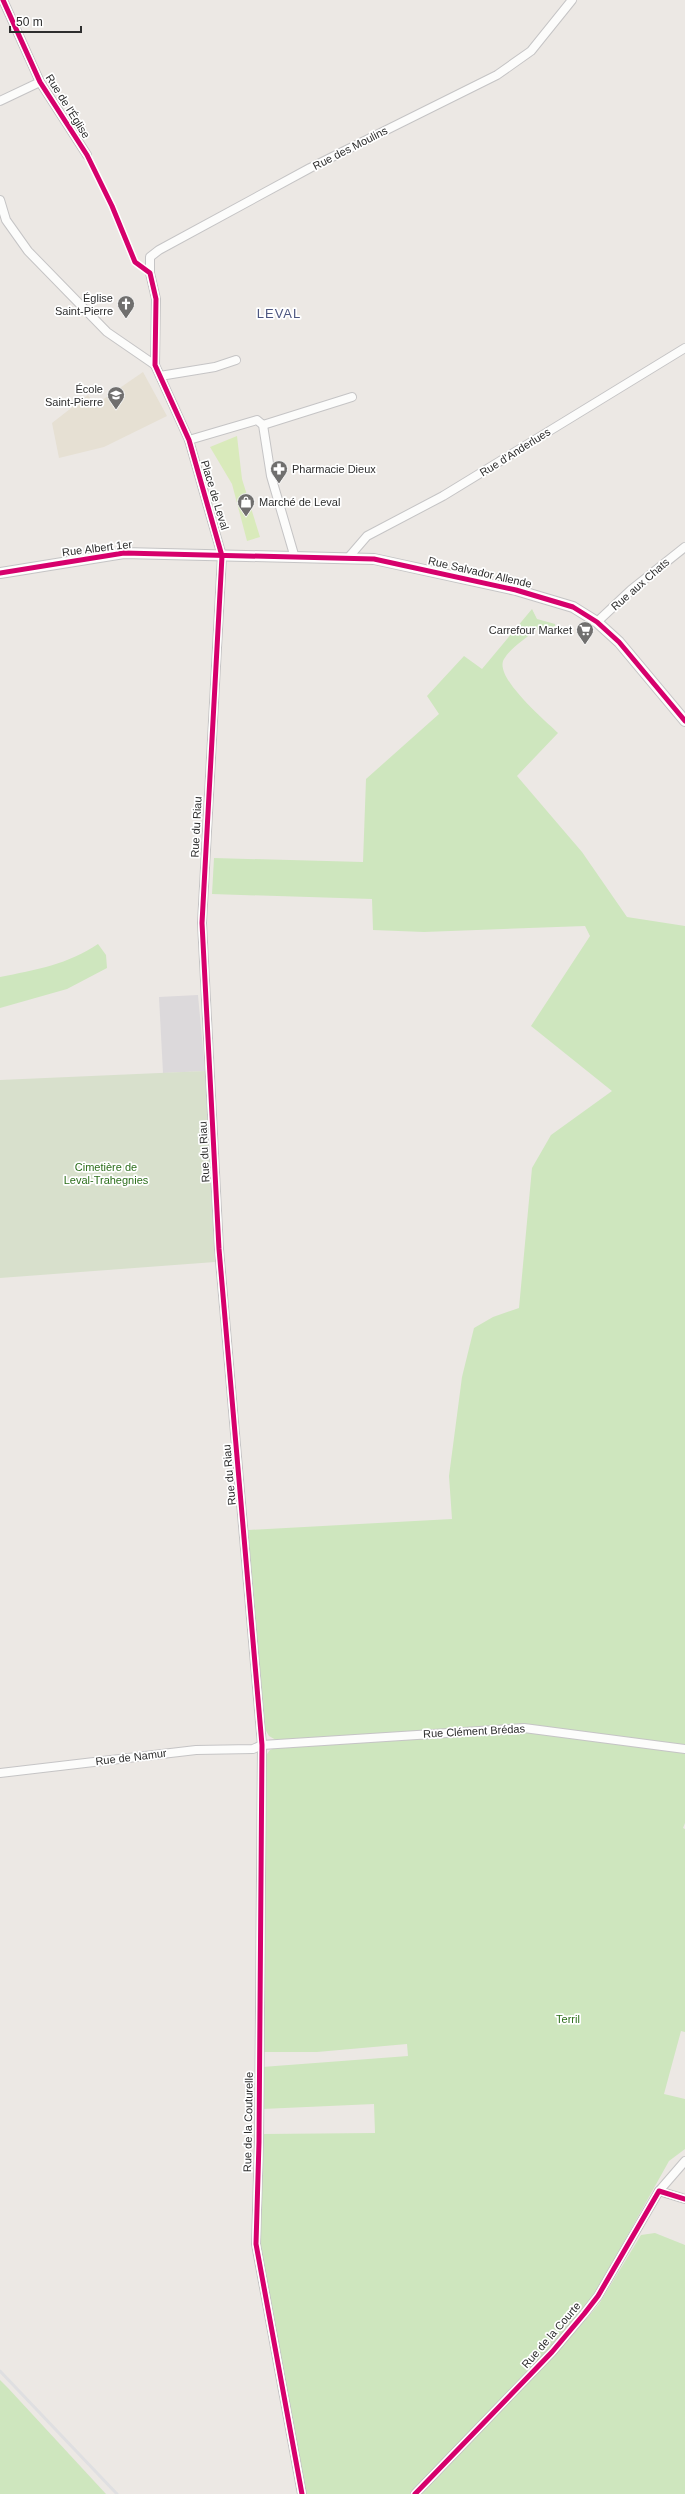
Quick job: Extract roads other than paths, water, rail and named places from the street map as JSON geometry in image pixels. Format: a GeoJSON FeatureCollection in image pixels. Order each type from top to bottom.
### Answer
{"type":"FeatureCollection","features":[{"type":"Feature","properties":{"kind":"street","name":"Rue de l'Église"},"geometry":{"type":"LineString","coordinates":[[3,0],[40,82],[87,155]]}},
{"type":"Feature","properties":{"kind":"street","name":"Rue des Moulins"},"geometry":{"type":"LineString","coordinates":[[155,365],[156,299],[150,274],[150,257],[159,250],[310,168],[497,75],[531,51],[572,0]]}},
{"type":"Feature","properties":{"kind":"street","name":"Rue de l'Église"},"geometry":{"type":"LineString","coordinates":[[0,100],[40,82]]}},
{"type":"Feature","properties":{"kind":"street"},"geometry":{"type":"LineString","coordinates":[[0,200],[6,220],[28,251],[106,332],[155,365]]}},
{"type":"Feature","properties":{"kind":"street","name":"Rue d'Anderlues"},"geometry":{"type":"LineString","coordinates":[[348,558],[367,536],[443,496],[685,348]]}},
{"type":"Feature","properties":{"kind":"street"},"geometry":{"type":"LineString","coordinates":[[160,376],[215,367],[236,360]]}},
{"type":"Feature","properties":{"kind":"street","name":"Place de Leval"},"geometry":{"type":"LineString","coordinates":[[155,365],[189,440],[222,556]]}},
{"type":"Feature","properties":{"kind":"street"},"geometry":{"type":"LineString","coordinates":[[263,425],[352,397]]}},
{"type":"Feature","properties":{"kind":"street"},"geometry":{"type":"LineString","coordinates":[[189,440],[257,420],[263,425],[271,476],[295,558]]}},
{"type":"Feature","properties":{"kind":"street","name":"Rue aux Chats"},"geometry":{"type":"LineString","coordinates":[[596,622],[630,590],[685,548]]}},
{"type":"Feature","properties":{"kind":"street","name":"Rue Albert 1er"},"geometry":{"type":"LineString","coordinates":[[0,573],[124,553],[222,556]]}},
{"type":"Feature","properties":{"kind":"street","name":"Rue Salvador Allende"},"geometry":{"type":"LineString","coordinates":[[222,556],[374,559],[516,590],[572,607],[596,622],[619,642],[685,721]]}},
{"type":"Feature","properties":{"kind":"street","name":"Rue du Riau"},"geometry":{"type":"LineString","coordinates":[[222,556],[202,924],[219,1243],[262,1746]]}},
{"type":"Feature","properties":{"kind":"street","name":"Rue Clément Brédas"},"geometry":{"type":"LineString","coordinates":[[262,1746],[524,1728],[685,1749]]}},
{"type":"Feature","properties":{"kind":"street","name":"Rue de Namur"},"geometry":{"type":"LineString","coordinates":[[0,1773],[196,1750],[253,1749],[262,1746]]}},
{"type":"Feature","properties":{"kind":"street","name":"Rue de la Couturelle"},"geometry":{"type":"LineString","coordinates":[[262,1746],[259,2142],[256,2244],[302,2494]]}},
{"type":"Feature","properties":{"kind":"street","name":"Rue de la Courte"},"geometry":{"type":"LineString","coordinates":[[415,2494],[552,2352],[584,2314],[601,2290],[659,2191],[685,2160]]}},
{"type":"Feature","properties":{"kind":"street"},"geometry":{"type":"LineString","coordinates":[[659,2191],[685,2199]]}},
{"type":"Feature","properties":{"kind":"railway"},"geometry":{"type":"LineString","coordinates":[[0,2371],[117,2494]]}},
{"type":"Feature","properties":{"kind":"place","name":"Église Saint-Pierre"},"geometry":{"type":"Point","coordinates":[126,319]}},
{"type":"Feature","properties":{"kind":"place","name":"École Saint-Pierre"},"geometry":{"type":"Point","coordinates":[116,410]}},
{"type":"Feature","properties":{"kind":"place","name":"Pharmacie Dieux"},"geometry":{"type":"Point","coordinates":[279,484]}},
{"type":"Feature","properties":{"kind":"place","name":"Marché de Leval"},"geometry":{"type":"Point","coordinates":[246,517]}},
{"type":"Feature","properties":{"kind":"place","name":"Carrefour Market"},"geometry":{"type":"Point","coordinates":[585,645]}},
{"type":"Feature","properties":{"kind":"district","name":"LEVAL"},"geometry":{"type":"Point","coordinates":[279,313]}},
{"type":"Feature","properties":{"kind":"park label","name":"Cimetière de Leval-Trahegnies"},"geometry":{"type":"Point","coordinates":[106,1173]}},
{"type":"Feature","properties":{"kind":"park label","name":"Terril"},"geometry":{"type":"Point","coordinates":[568,2019]}}]}
